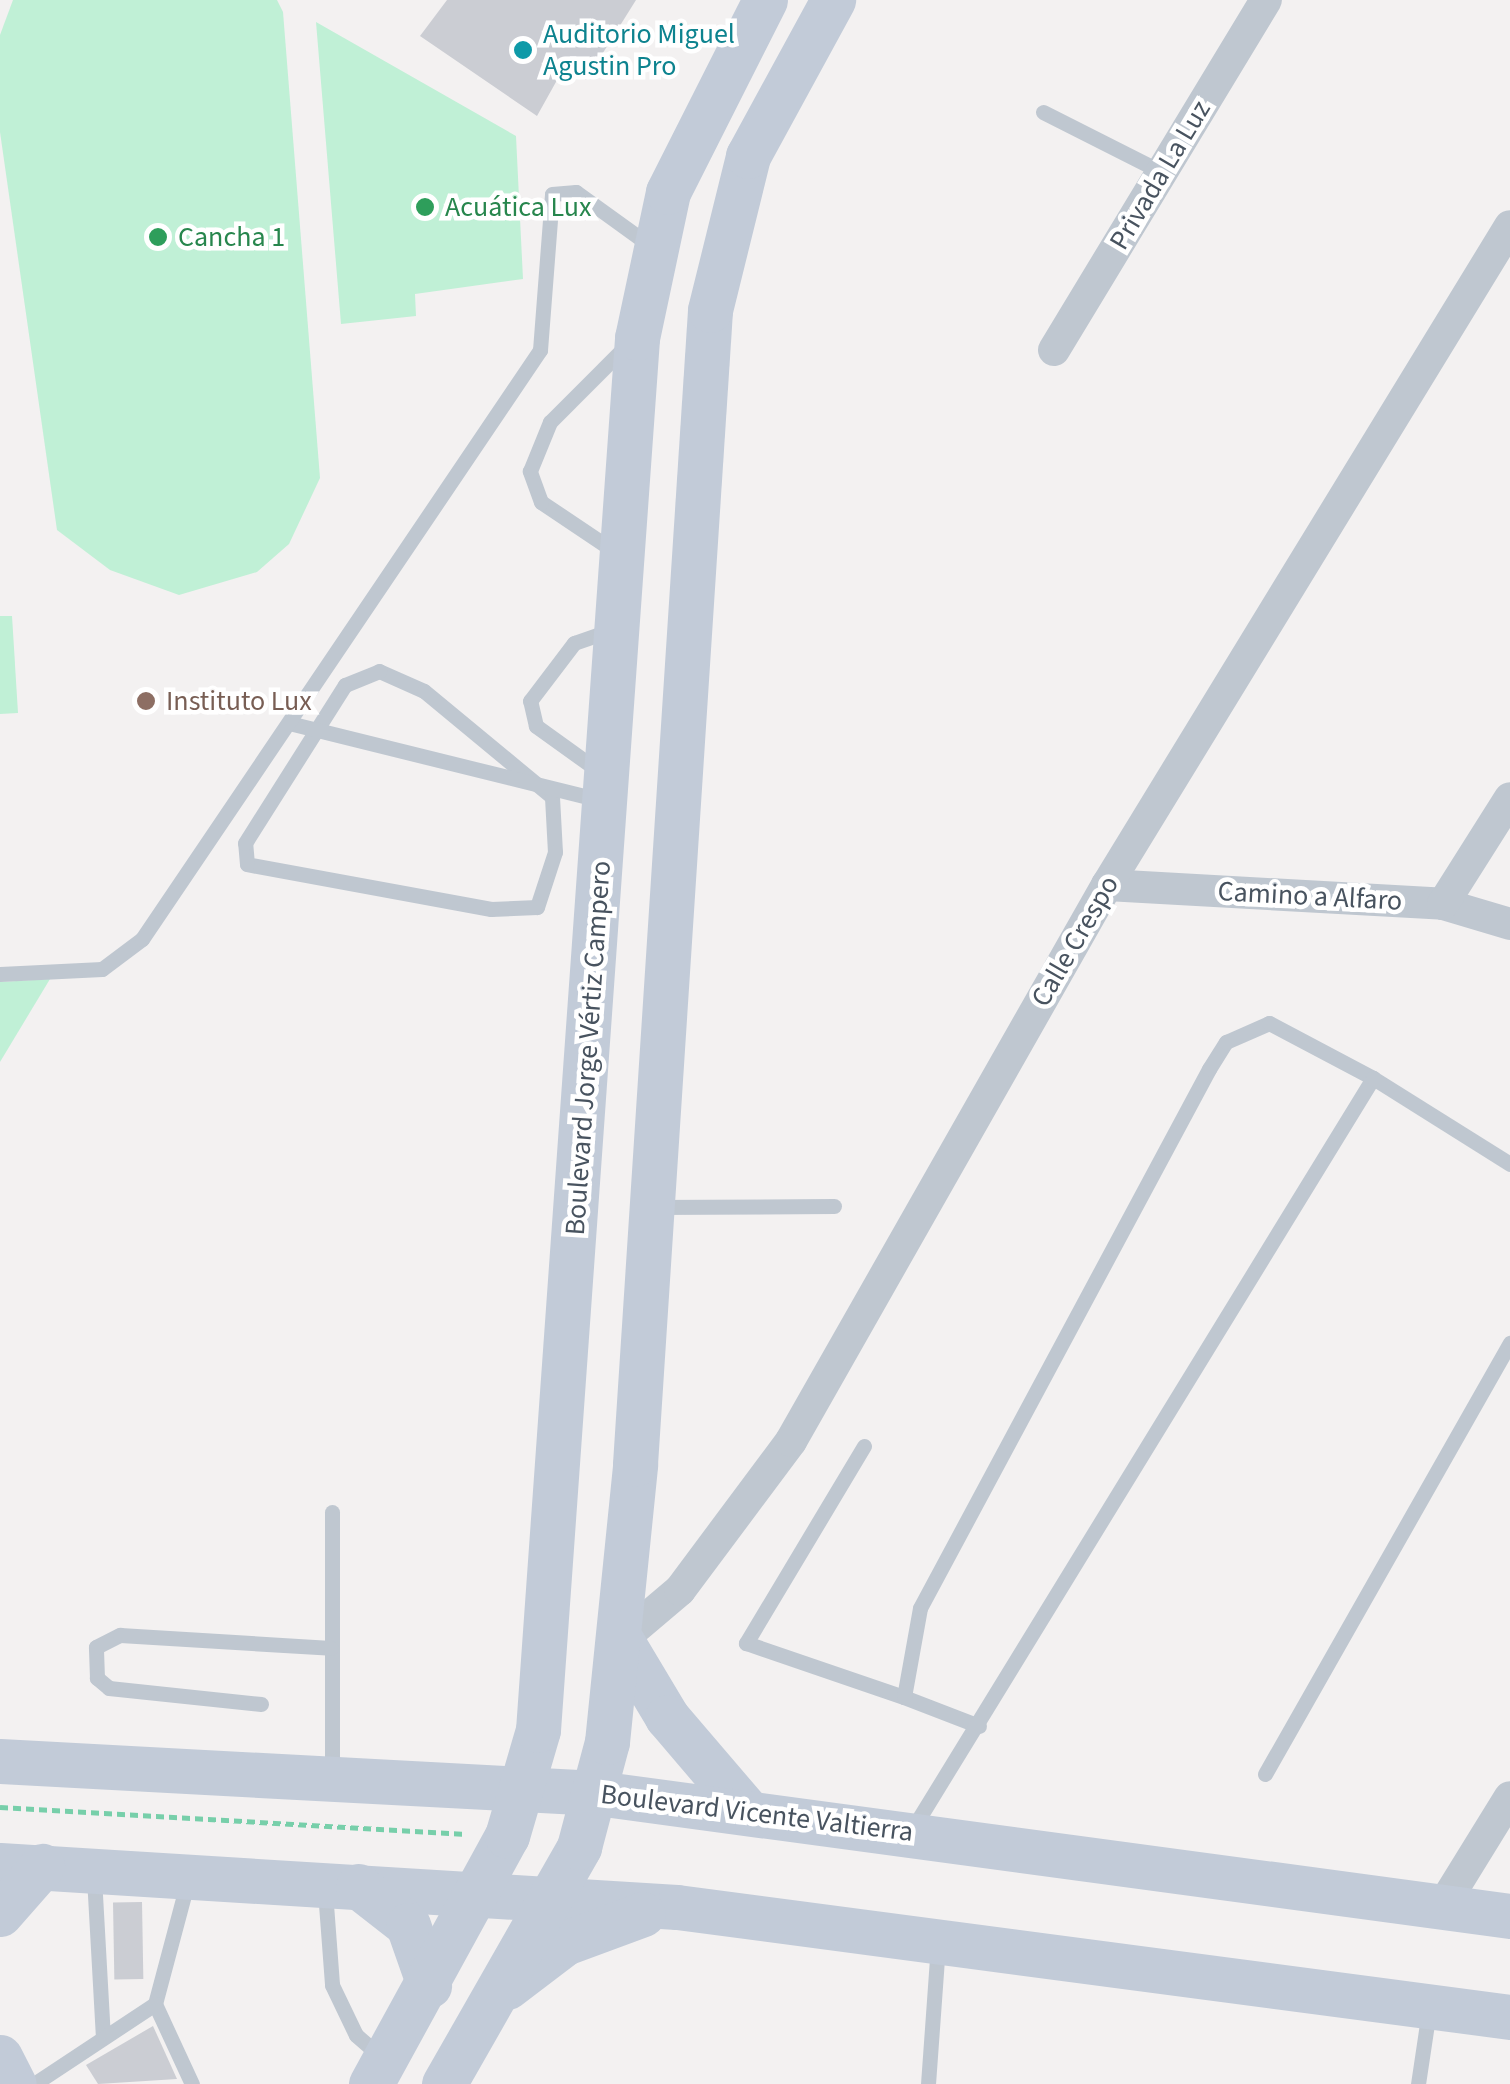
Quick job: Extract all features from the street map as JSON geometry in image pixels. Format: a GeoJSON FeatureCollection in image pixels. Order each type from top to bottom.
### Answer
{"type":"FeatureCollection","features":[{"type":"Feature","properties":{"kind":"main road"},"geometry":{"type":"LineString","coordinates":[[444,2084],[550,1899],[596,1793],[621,1640],[635,1464],[710,310],[748,156],[833,0]]}},
{"type":"Feature","properties":{"kind":"main road","name":"Boulevard Jorge Vértiz Campero"},"geometry":{"type":"LineString","coordinates":[[373,2078],[429,1984],[508,1836],[547,1674],[637,338],[651,246],[690,139],[756,10]]}},
{"type":"Feature","properties":{"kind":"main road"},"geometry":{"type":"LineString","coordinates":[[557,1483],[574,1517],[604,1520],[620,1508],[635,1464]]}},
{"type":"Feature","properties":{"kind":"main road"},"geometry":{"type":"LineString","coordinates":[[621,1640],[667,1717],[749,1813]]}},
{"type":"Feature","properties":{"kind":"main road","name":"Boulevard Vicente Valtierra"},"geometry":{"type":"LineString","coordinates":[[0,1761],[522,1786],[596,1793],[911,1832],[1510,1916]]}},
{"type":"Feature","properties":{"kind":"main road"},"geometry":{"type":"LineString","coordinates":[[0,1914],[21,1866],[94,1866],[476,1897],[677,1907],[1510,2018]]}},
{"type":"Feature","properties":{"kind":"main road"},"geometry":{"type":"LineString","coordinates":[[340,1884],[408,1925],[429,1984]]}},
{"type":"Feature","properties":{"kind":"main road"},"geometry":{"type":"LineString","coordinates":[[490,2001],[565,1944],[677,1907]]}},
{"type":"Feature","properties":{"kind":"street","name":"Privada La Luz"},"geometry":{"type":"LineString","coordinates":[[1054,350],[1266,0]]}},
{"type":"Feature","properties":{"kind":"street","name":"Calle Crespo"},"geometry":{"type":"LineString","coordinates":[[621,1640],[680,1590],[791,1440],[1107,885],[1510,226]]}},
{"type":"Feature","properties":{"kind":"street"},"geometry":{"type":"LineString","coordinates":[[1444,904],[1510,798]]}},
{"type":"Feature","properties":{"kind":"street","name":"Camino a Alfaro"},"geometry":{"type":"LineString","coordinates":[[1107,885],[1444,904],[1510,924]]}},
{"type":"Feature","properties":{"kind":"street"},"geometry":{"type":"LineString","coordinates":[[1442,1906],[1510,1797]]}},
{"type":"Feature","properties":{"kind":"lane"},"geometry":{"type":"LineString","coordinates":[[1043,112],[1162,172]]}},
{"type":"Feature","properties":{"kind":"lane"},"geometry":{"type":"LineString","coordinates":[[0,974],[102,970],[125,958],[218,832],[540,350],[552,194],[576,192],[651,246]]}},
{"type":"Feature","properties":{"kind":"lane"},"geometry":{"type":"LineString","coordinates":[[624,558],[541,502],[530,471],[576,390],[637,338]]}},
{"type":"Feature","properties":{"kind":"lane"},"geometry":{"type":"LineString","coordinates":[[606,789],[536,726],[530,700],[574,642],[618,629]]}},
{"type":"Feature","properties":{"kind":"lane"},"geometry":{"type":"LineString","coordinates":[[359,674],[398,674],[539,779],[552,797],[555,852],[546,897],[522,910],[258,871],[242,855],[245,843],[316,730],[359,674]]}},
{"type":"Feature","properties":{"kind":"lane"},"geometry":{"type":"LineString","coordinates":[[288,723],[539,779],[606,789]]}},
{"type":"Feature","properties":{"kind":"lane"},"geometry":{"type":"LineString","coordinates":[[218,832],[245,843]]}},
{"type":"Feature","properties":{"kind":"lane"},"geometry":{"type":"LineString","coordinates":[[904,1698],[934,1576],[1226,1042],[1246,1028],[1292,1028],[1510,1164]]}},
{"type":"Feature","properties":{"kind":"lane"},"geometry":{"type":"LineString","coordinates":[[911,1832],[1373,1078]]}},
{"type":"Feature","properties":{"kind":"lane"},"geometry":{"type":"LineString","coordinates":[[651,1207],[834,1206]]}},
{"type":"Feature","properties":{"kind":"lane"},"geometry":{"type":"LineString","coordinates":[[1266,1774],[1510,1343]]}},
{"type":"Feature","properties":{"kind":"lane"},"geometry":{"type":"LineString","coordinates":[[864,1446],[746,1643],[979,1726]]}},
{"type":"Feature","properties":{"kind":"lane"},"geometry":{"type":"LineString","coordinates":[[332,1512],[332,1777]]}},
{"type":"Feature","properties":{"kind":"lane"},"geometry":{"type":"LineString","coordinates":[[261,1704],[109,1688],[96,1678],[96,1647],[106,1638],[153,1635],[331,1648]]}},
{"type":"Feature","properties":{"kind":"lane"},"geometry":{"type":"LineString","coordinates":[[94,1866],[103,2038]]}},
{"type":"Feature","properties":{"kind":"lane"},"geometry":{"type":"LineString","coordinates":[[190,1874],[156,2004],[192,2084]]}},
{"type":"Feature","properties":{"kind":"lane"},"geometry":{"type":"LineString","coordinates":[[340,1884],[332,1985],[373,2078]]}},
{"type":"Feature","properties":{"kind":"lane"},"geometry":{"type":"LineString","coordinates":[[928,2084],[938,1942]]}},
{"type":"Feature","properties":{"kind":"lane"},"geometry":{"type":"LineString","coordinates":[[11,2072],[103,2038],[156,2004]]}},
{"type":"Feature","properties":{"kind":"lane"},"geometry":{"type":"LineString","coordinates":[[1418,2084],[1429,2006]]}},
{"type":"Feature","properties":{"kind":"path"},"geometry":{"type":"LineString","coordinates":[[0,1807],[508,1836]]}},
{"type":"Feature","properties":{"kind":"green space","name":"Cancha 1"},"geometry":{"type":"Polygon","coordinates":[[[13,0],[277,0],[283,12],[320,478],[289,544],[257,572],[179,595],[110,570],[57,530],[0,132],[0,35],[13,0]]]}},
{"type":"Feature","properties":{"kind":"green space","name":"Acuática Lux"},"geometry":{"type":"Polygon","coordinates":[[[316,22],[516,136],[523,279],[415,294],[416,316],[341,324],[316,22]]]}},
{"type":"Feature","properties":{"kind":"green space"},"geometry":{"type":"Polygon","coordinates":[[[0,616],[12,616],[18,713],[0,714],[0,616]]]}},
{"type":"Feature","properties":{"kind":"green space"},"geometry":{"type":"Polygon","coordinates":[[[50,979],[0,1062],[0,982],[50,979]]]}},
{"type":"Feature","properties":{"kind":"building","name":"Auditorio Miguel Agustin Pro"},"geometry":{"type":"Polygon","coordinates":[[[447,0],[636,0],[586,80],[566,64],[537,116],[420,36],[447,0]]]}},
{"type":"Feature","properties":{"kind":"building"},"geometry":{"type":"Polygon","coordinates":[[[142,1902],[143,1979],[114,1979],[113,1903],[142,1902]]]}},
{"type":"Feature","properties":{"kind":"building"},"geometry":{"type":"Polygon","coordinates":[[[153,2026],[177,2079],[98,2084],[86,2065],[153,2026]]]}},
{"type":"Feature","properties":{"kind":"place","name":"Auditorio Miguel Agustin Pro"},"geometry":{"type":"Point","coordinates":[523,50]}},
{"type":"Feature","properties":{"kind":"place","name":"Acuática Lux"},"geometry":{"type":"Point","coordinates":[425,207]}},
{"type":"Feature","properties":{"kind":"place","name":"Cancha 1"},"geometry":{"type":"Point","coordinates":[158,237]}},
{"type":"Feature","properties":{"kind":"place","name":"Instituto Lux"},"geometry":{"type":"Point","coordinates":[146,701]}}]}
